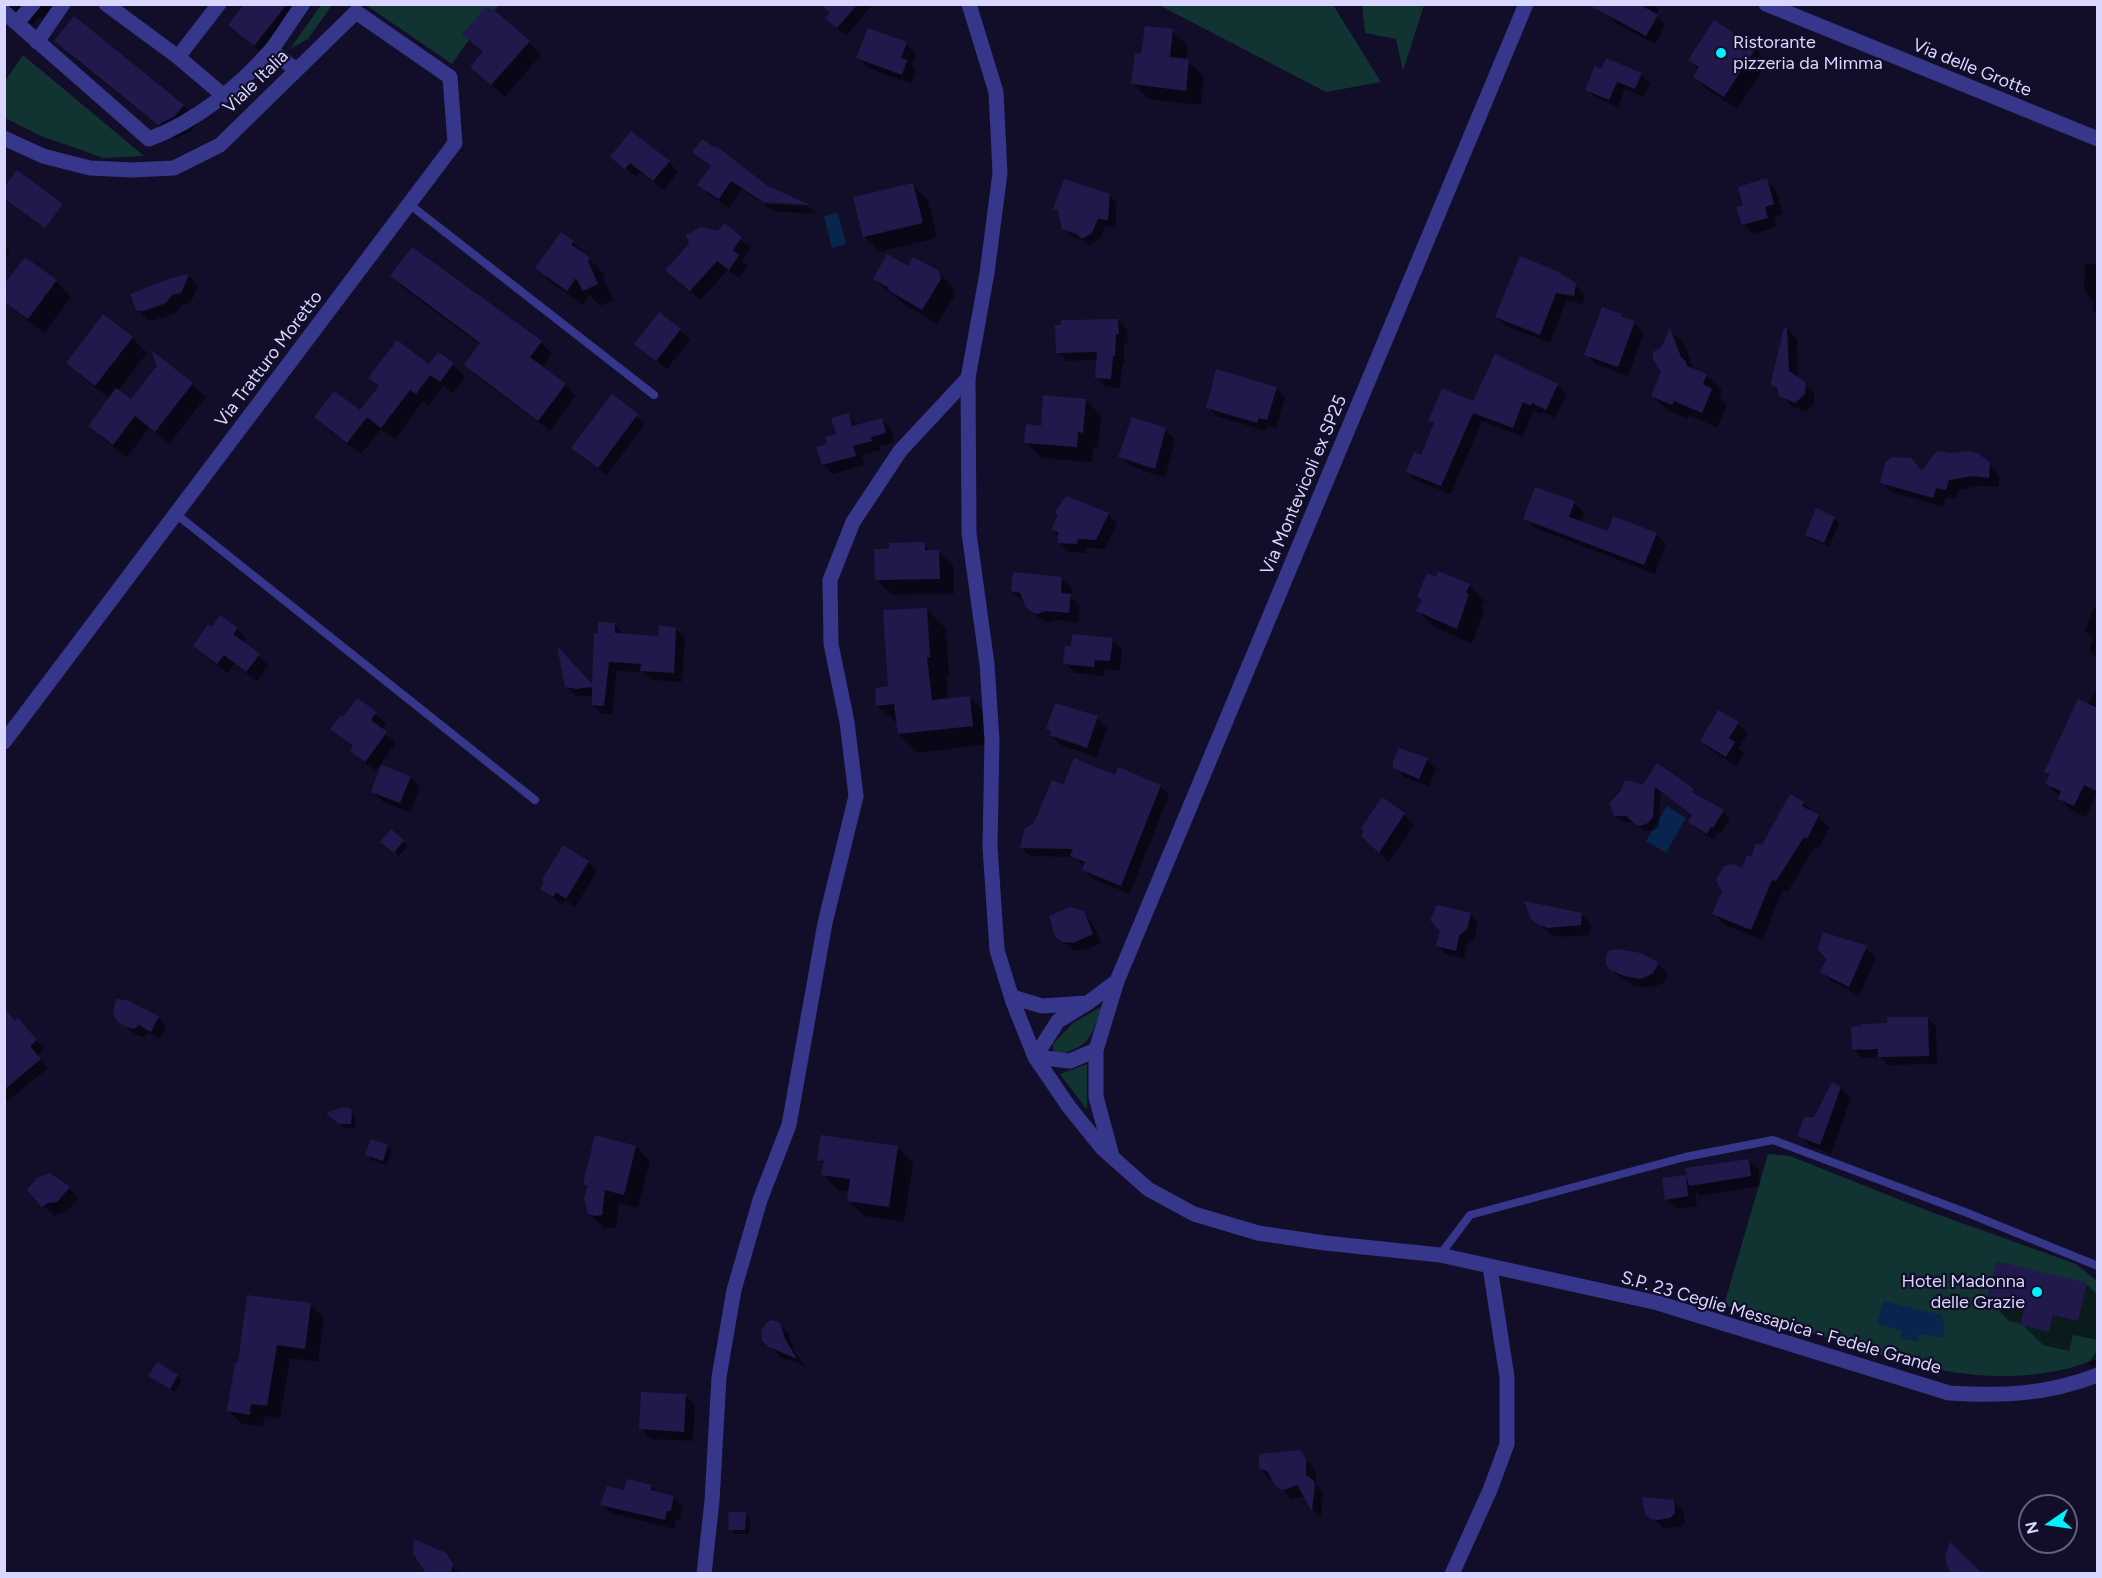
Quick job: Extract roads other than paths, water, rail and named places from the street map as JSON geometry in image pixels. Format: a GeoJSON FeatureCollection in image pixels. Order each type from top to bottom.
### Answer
{"type":"FeatureCollection","features":[{"type":"Feature","properties":{"kind":"street"},"geometry":{"type":"LineString","coordinates":[[17,23],[33,4]]}},
{"type":"Feature","properties":{"kind":"street"},"geometry":{"type":"LineString","coordinates":[[37,42],[63,4]]}},
{"type":"Feature","properties":{"kind":"street"},"geometry":{"type":"LineString","coordinates":[[106,4],[178,57],[224,96]]}},
{"type":"Feature","properties":{"kind":"street"},"geometry":{"type":"LineString","coordinates":[[178,57],[219,4]]}},
{"type":"Feature","properties":{"kind":"street"},"geometry":{"type":"LineString","coordinates":[[4,12],[149,139],[174,130],[224,96],[270,50],[303,4]]}},
{"type":"Feature","properties":{"kind":"street","name":"S.P. 23 Ceglie Messapica - Fedele Grande"},"geometry":{"type":"LineString","coordinates":[[969,4],[996,92],[1000,172],[987,273],[968,378],[969,533],[987,664],[992,740],[990,847],[997,950],[1035,1057],[1068,1107],[1112,1157],[1148,1189],[1194,1214],[1258,1233],[1325,1244],[1440,1255],[1658,1303],[1948,1393],[1990,1395],[2034,1393],[2097,1375]]}},
{"type":"Feature","properties":{"kind":"street","name":"Via Montevicoli ex SP25"},"geometry":{"type":"LineString","coordinates":[[1112,1157],[1096,1097],[1096,1050],[1117,981],[1526,4]]}},
{"type":"Feature","properties":{"kind":"street","name":"Via delle Grotte"},"geometry":{"type":"LineString","coordinates":[[1766,4],[2097,139]]}},
{"type":"Feature","properties":{"kind":"street","name":"Viale Italia"},"geometry":{"type":"LineString","coordinates":[[4,138],[43,156],[90,168],[132,170],[174,168],[220,145],[356,12]]}},
{"type":"Feature","properties":{"kind":"street","name":"Via Tratturo Moretto"},"geometry":{"type":"LineString","coordinates":[[4,742],[455,143],[450,77],[356,12]]}},
{"type":"Feature","properties":{"kind":"street"},"geometry":{"type":"LineString","coordinates":[[270,50],[296,70]]}},
{"type":"Feature","properties":{"kind":"street"},"geometry":{"type":"LineString","coordinates":[[704,1574],[712,1501],[719,1377],[735,1290],[760,1200],[789,1125],[825,923],[856,796],[846,722],[831,644],[830,580],[853,522],[900,451],[968,378]]}},
{"type":"Feature","properties":{"kind":"street"},"geometry":{"type":"LineString","coordinates":[[1096,1050],[1070,1061],[1035,1057],[1058,1021],[1117,981]]}},
{"type":"Feature","properties":{"kind":"street"},"geometry":{"type":"LineString","coordinates":[[1012,997],[1042,1006],[1089,1002]]}},
{"type":"Feature","properties":{"kind":"street"},"geometry":{"type":"LineString","coordinates":[[1452,1574],[1508,1444],[1507,1377],[1490,1267]]}},
{"type":"Feature","properties":{"kind":"lane"},"geometry":{"type":"LineString","coordinates":[[409,204],[654,394]]}},
{"type":"Feature","properties":{"kind":"lane"},"geometry":{"type":"LineString","coordinates":[[176,514],[535,800]]}},
{"type":"Feature","properties":{"kind":"lane"},"geometry":{"type":"LineString","coordinates":[[1440,1255],[1470,1215],[1685,1157],[1773,1140],[1965,1212],[2097,1266]]}},
{"type":"Feature","properties":{"kind":"water"},"geometry":{"type":"Polygon","coordinates":[[[838,213],[846,244],[832,248],[824,216],[838,213]]]}},
{"type":"Feature","properties":{"kind":"water"},"geometry":{"type":"Polygon","coordinates":[[[1667,806],[1686,818],[1666,853],[1646,841],[1667,806]]]}},
{"type":"Feature","properties":{"kind":"water"},"geometry":{"type":"Polygon","coordinates":[[[1883,1301],[1941,1315],[1945,1327],[1943,1338],[1919,1334],[1917,1342],[1901,1338],[1902,1331],[1877,1324],[1883,1301]]]}},
{"type":"Feature","properties":{"kind":"place","name":"Ristorante pizzeria da Mimma"},"geometry":{"type":"Point","coordinates":[1721,53]}},
{"type":"Feature","properties":{"kind":"place","name":"Hotel Madonna delle Grazie"},"geometry":{"type":"Point","coordinates":[2037,1292]}}]}
